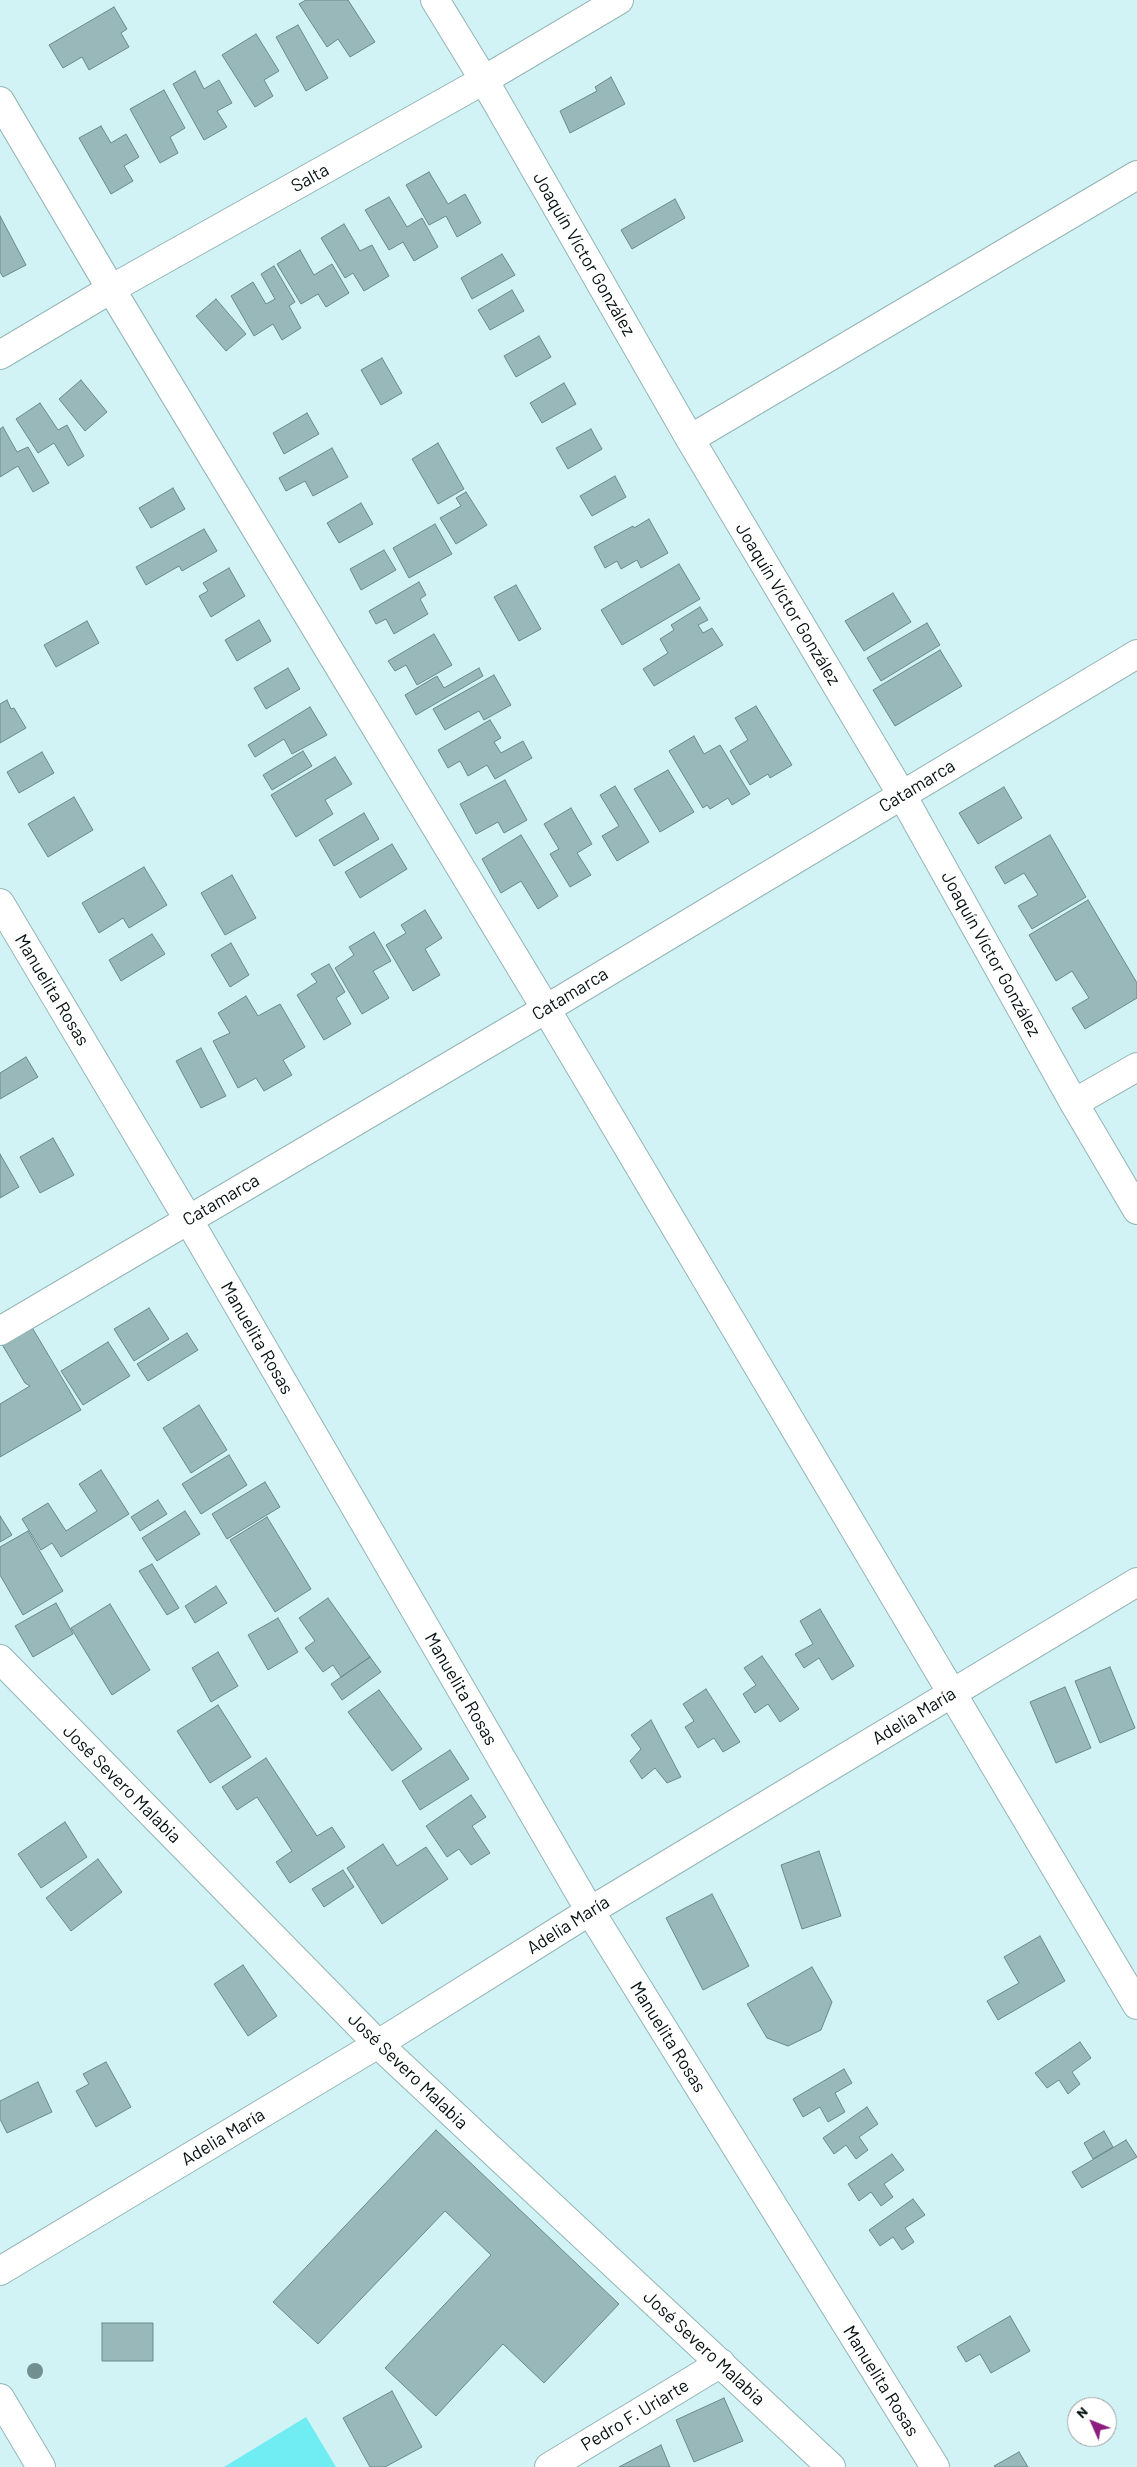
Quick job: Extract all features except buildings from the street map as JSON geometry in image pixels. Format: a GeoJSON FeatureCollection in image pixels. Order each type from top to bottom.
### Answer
{"type":"FeatureCollection","features":[{"type":"Feature","properties":{"kind":"street","name":"Joaquín Víctor González"},"geometry":{"type":"LineString","coordinates":[[435,0],[484,80],[690,439],[902,795],[1074,1103],[1137,1210]]}},
{"type":"Feature","properties":{"kind":"street","name":"Salta"},"geometry":{"type":"LineString","coordinates":[[0,355],[110,289],[484,80],[619,0]]}},
{"type":"Feature","properties":{"kind":"street"},"geometry":{"type":"LineString","coordinates":[[0,101],[110,289],[546,1009],[1137,2005]]}},
{"type":"Feature","properties":{"kind":"street"},"geometry":{"type":"LineString","coordinates":[[690,439],[1137,175]]}},
{"type":"Feature","properties":{"kind":"street","name":"Catamarca"},"geometry":{"type":"LineString","coordinates":[[0,1331],[546,1009],[1137,654]]}},
{"type":"Feature","properties":{"kind":"street","name":"Manuelita Rosas"},"geometry":{"type":"LineString","coordinates":[[0,903],[188,1219],[590,1911],[934,2467]]}},
{"type":"Feature","properties":{"kind":"street"},"geometry":{"type":"LineString","coordinates":[[1074,1103],[1137,1067]]}},
{"type":"Feature","properties":{"kind":"street","name":"Adelia María"},"geometry":{"type":"LineString","coordinates":[[0,2271],[378,2044],[590,1911],[1137,1582]]}},
{"type":"Feature","properties":{"kind":"street","name":"José Severo Malabia"},"geometry":{"type":"LineString","coordinates":[[0,1659],[378,2044],[831,2467]]}},
{"type":"Feature","properties":{"kind":"street","name":"Pedro F. Uriarte"},"geometry":{"type":"LineString","coordinates":[[549,2467],[721,2363]]}},
{"type":"Feature","properties":{"kind":"street"},"geometry":{"type":"LineString","coordinates":[[0,2398],[41,2467]]}},
{"type":"Feature","properties":{"kind":"shaded area"},"geometry":{"type":"Polygon","coordinates":[[[306,2417],[336,2467],[224,2467],[306,2417]]]}}]}
